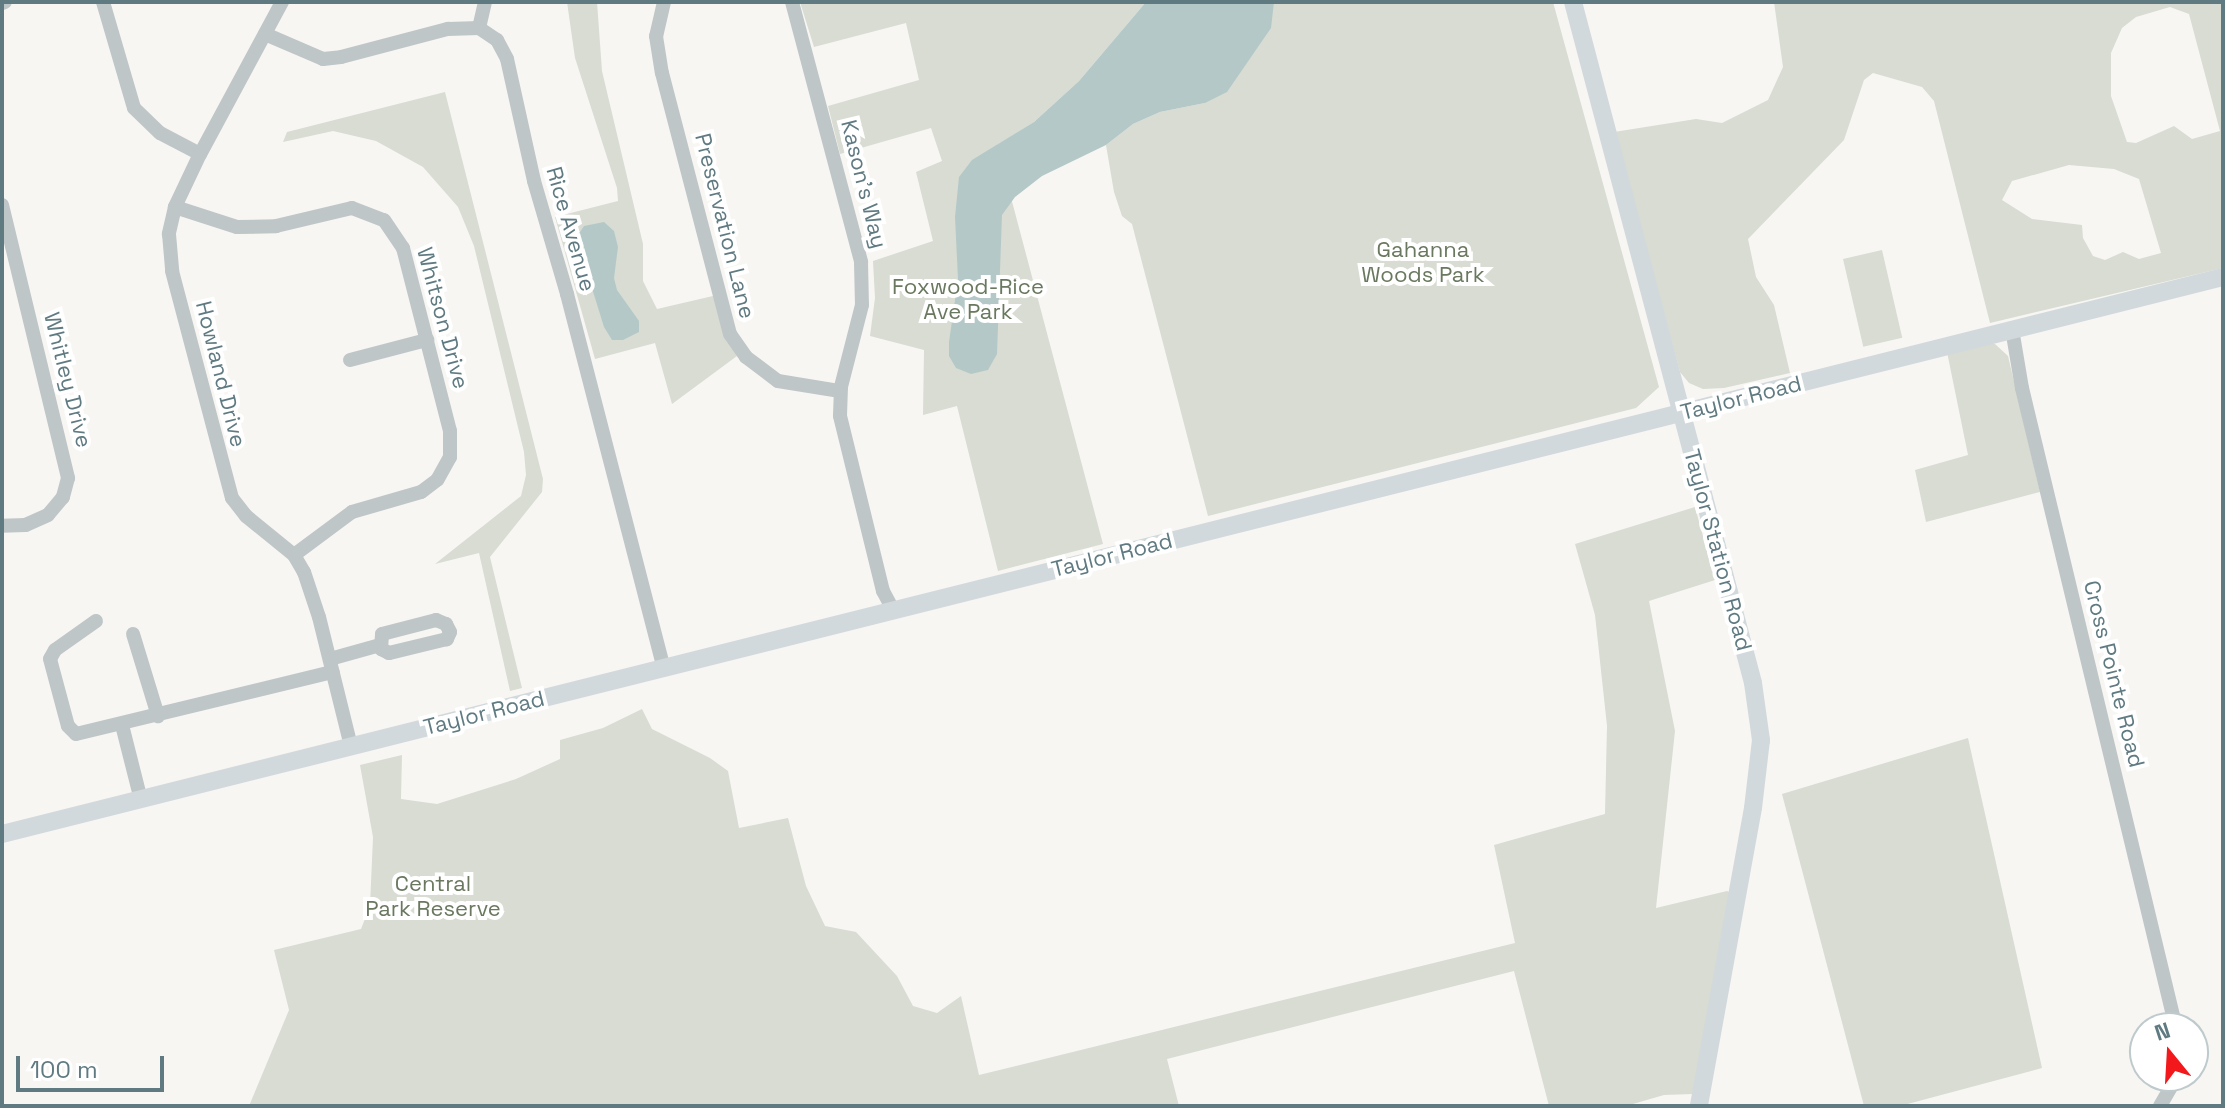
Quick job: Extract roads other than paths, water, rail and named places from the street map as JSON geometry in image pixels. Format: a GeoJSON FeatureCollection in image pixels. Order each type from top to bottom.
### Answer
{"type":"FeatureCollection","features":[{"type":"Feature","properties":{"kind":"main road","name":"Taylor Station Road"},"geometry":{"type":"LineString","coordinates":[[1573,2],[1753,683],[1761,740],[1753,808],[1699,1106]]}},
{"type":"Feature","properties":{"kind":"main road","name":"Taylor Road"},"geometry":{"type":"LineString","coordinates":[[2,834],[2223,277]]}},
{"type":"Feature","properties":{"kind":"street"},"geometry":{"type":"LineString","coordinates":[[103,2],[134,108],[160,133],[200,154]]}},
{"type":"Feature","properties":{"kind":"street","name":"Howland Drive"},"geometry":{"type":"LineString","coordinates":[[282,2],[175,207],[169,234],[172,271],[232,498],[246,516],[294,555],[309,587],[351,746]]}},
{"type":"Feature","properties":{"kind":"street"},"geometry":{"type":"LineString","coordinates":[[265,34],[323,59],[448,29],[479,28],[485,2]]}},
{"type":"Feature","properties":{"kind":"street","name":"Preservation Lane"},"geometry":{"type":"LineString","coordinates":[[664,2],[656,36],[662,73],[730,334],[746,357],[778,381],[840,391]]}},
{"type":"Feature","properties":{"kind":"street","name":"Kason's Way"},"geometry":{"type":"LineString","coordinates":[[792,2],[861,262],[858,329],[840,391],[844,442],[883,591],[893,610]]}},
{"type":"Feature","properties":{"kind":"street","name":"Rice Avenue"},"geometry":{"type":"LineString","coordinates":[[479,28],[497,40],[507,59],[534,181],[567,294],[664,668]]}},
{"type":"Feature","properties":{"kind":"street","name":"Whitley Drive"},"geometry":{"type":"LineString","coordinates":[[2,205],[66,459],[68,478],[63,497],[48,515],[26,525],[2,526]]}},
{"type":"Feature","properties":{"kind":"street","name":"Whitson Drive"},"geometry":{"type":"LineString","coordinates":[[175,207],[237,227],[276,226],[352,208],[384,220],[403,248],[450,431],[450,457],[437,480],[421,492],[352,512],[294,555]]}},
{"type":"Feature","properties":{"kind":"street","name":"Cross Pointe Road"},"geometry":{"type":"LineString","coordinates":[[2012,329],[2022,388],[2172,1012]]}},
{"type":"Feature","properties":{"kind":"street"},"geometry":{"type":"LineString","coordinates":[[350,360],[427,340]]}},
{"type":"Feature","properties":{"kind":"street"},"geometry":{"type":"LineString","coordinates":[[96,621],[55,650],[50,659],[71,731],[83,734],[158,716],[332,665],[380,645]]}},
{"type":"Feature","properties":{"kind":"street"},"geometry":{"type":"LineString","coordinates":[[133,634],[158,716]]}},
{"type":"Feature","properties":{"kind":"street"},"geometry":{"type":"LineString","coordinates":[[122,725],[141,800]]}},
{"type":"Feature","properties":{"kind":"park label","name":"Gahanna Woods Park"},"geometry":{"type":"Point","coordinates":[1423,262]}},
{"type":"Feature","properties":{"kind":"park label","name":"Foxwood-Rice Ave Park"},"geometry":{"type":"Point","coordinates":[968,298]}},
{"type":"Feature","properties":{"kind":"park label","name":"Central Park Reserve"},"geometry":{"type":"Point","coordinates":[433,896]}}]}
